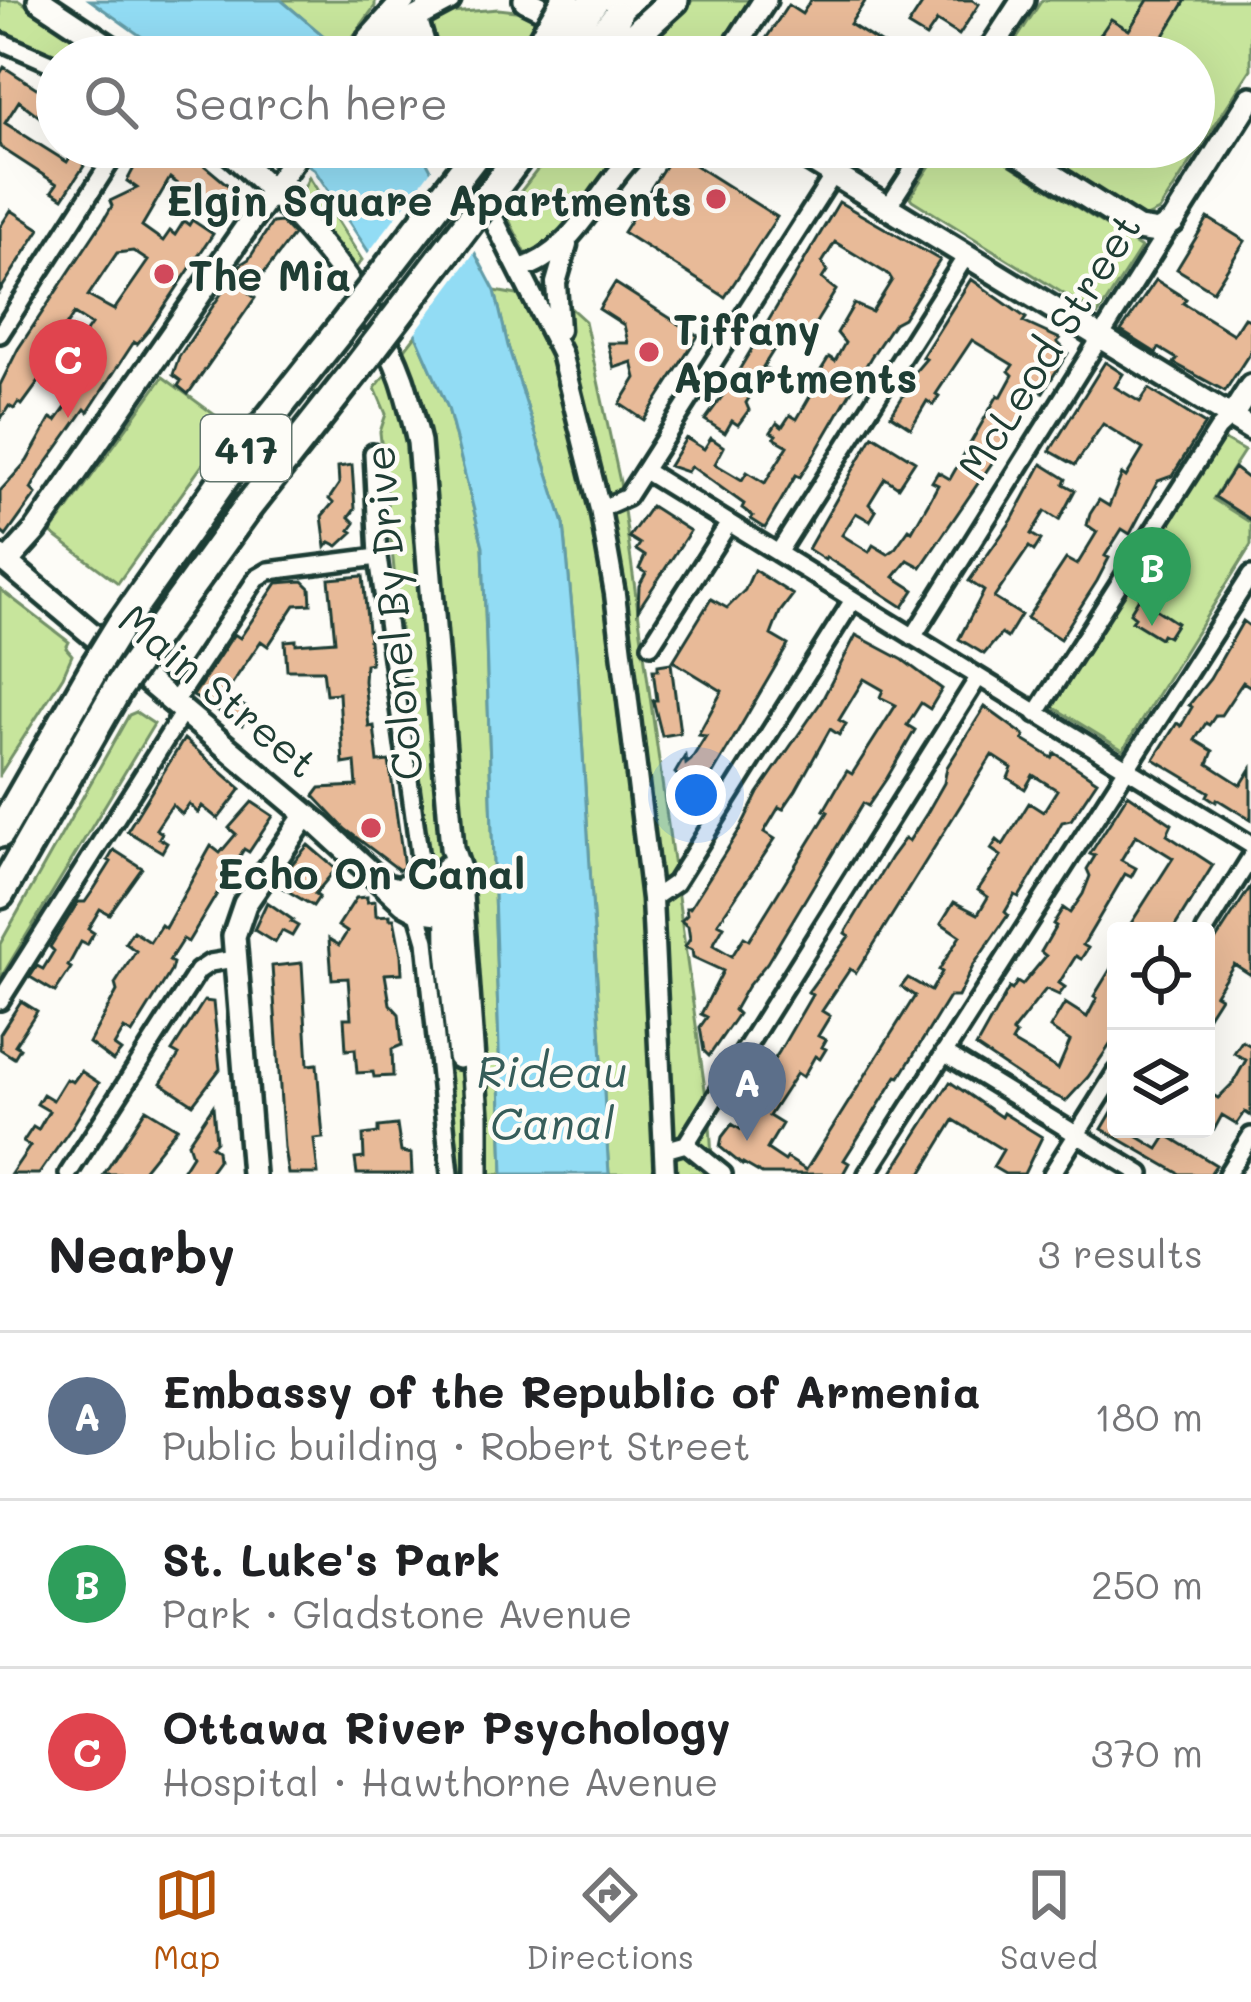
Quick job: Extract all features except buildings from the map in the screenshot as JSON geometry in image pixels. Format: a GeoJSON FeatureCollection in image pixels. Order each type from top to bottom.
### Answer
{"type":"FeatureCollection","features":[{"type":"Feature","properties":{"kind":"highway"},"geometry":{"type":"LineString","coordinates":[[565,0],[573,36]]}},
{"type":"Feature","properties":{"kind":"highway"},"geometry":{"type":"LineString","coordinates":[[589,36],[615,9],[674,0]]}},
{"type":"Feature","properties":{"kind":"highway"},"geometry":{"type":"LineString","coordinates":[[589,36],[615,9]]}},
{"type":"Feature","properties":{"kind":"highway","name":"417"},"geometry":{"type":"LineString","coordinates":[[0,833],[120,626],[242,453],[465,168]]}},
{"type":"Feature","properties":{"kind":"highway","name":"417"},"geometry":{"type":"LineString","coordinates":[[0,894],[118,688],[146,648],[247,508],[511,168]]}},
{"type":"Feature","properties":{"kind":"highway"},"geometry":{"type":"LineString","coordinates":[[0,815],[40,762]]}},
{"type":"Feature","properties":{"kind":"main road"},"geometry":{"type":"LineString","coordinates":[[39,0],[94,36]]}},
{"type":"Feature","properties":{"kind":"main road"},"geometry":{"type":"LineString","coordinates":[[373,36],[405,8],[449,0]]}},
{"type":"Feature","properties":{"kind":"main road"},"geometry":{"type":"LineString","coordinates":[[524,0],[591,36]]}},
{"type":"Feature","properties":{"kind":"main road"},"geometry":{"type":"LineString","coordinates":[[565,0],[622,36]]}},
{"type":"Feature","properties":{"kind":"main road"},"geometry":{"type":"LineString","coordinates":[[742,36],[765,0]]}},
{"type":"Feature","properties":{"kind":"main road"},"geometry":{"type":"LineString","coordinates":[[1000,36],[1023,0]]}},
{"type":"Feature","properties":{"kind":"main road"},"geometry":{"type":"LineString","coordinates":[[86,31],[92,36]]}},
{"type":"Feature","properties":{"kind":"main road","name":"McLeod Street"},"geometry":{"type":"LineString","coordinates":[[1215,155],[1251,98]]}},
{"type":"Feature","properties":{"kind":"main road","name":"Colonel By Drive"},"geometry":{"type":"LineString","coordinates":[[248,168],[273,189],[372,318],[402,379],[419,442],[452,848],[452,902],[477,1116],[476,1165]]}},
{"type":"Feature","properties":{"kind":"main road"},"geometry":{"type":"LineString","coordinates":[[2,562],[36,530],[288,168]]}},
{"type":"Feature","properties":{"kind":"main road"},"geometry":{"type":"LineString","coordinates":[[824,168],[1241,423],[1251,386]]}},
{"type":"Feature","properties":{"kind":"main road"},"geometry":{"type":"LineString","coordinates":[[1041,168],[1138,229],[1158,232],[1173,222]]}},
{"type":"Feature","properties":{"kind":"main road","name":"McLeod Street"},"geometry":{"type":"LineString","coordinates":[[1173,222],[1207,168]]}},
{"type":"Feature","properties":{"kind":"main road","name":"Main Street"},"geometry":{"type":"LineString","coordinates":[[2,562],[417,910]]}},
{"type":"Feature","properties":{"kind":"main road"},"geometry":{"type":"LineString","coordinates":[[253,1174],[234,936],[240,914],[306,815]]}},
{"type":"Feature","properties":{"kind":"main road"},"geometry":{"type":"LineString","coordinates":[[391,886],[452,902]]}},
{"type":"Feature","properties":{"kind":"main road"},"geometry":{"type":"LineString","coordinates":[[417,910],[452,902]]}},
{"type":"Feature","properties":{"kind":"street"},"geometry":{"type":"LineString","coordinates":[[405,8],[419,36]]}},
{"type":"Feature","properties":{"kind":"street"},"geometry":{"type":"LineString","coordinates":[[7,44],[36,57]]}},
{"type":"Feature","properties":{"kind":"street"},"geometry":{"type":"LineString","coordinates":[[0,334],[107,168]]}},
{"type":"Feature","properties":{"kind":"street"},"geometry":{"type":"LineString","coordinates":[[469,168],[561,352]]}},
{"type":"Feature","properties":{"kind":"street"},"geometry":{"type":"LineString","coordinates":[[620,168],[571,236],[555,294],[561,352],[600,509],[615,594],[652,899],[664,1174]]}},
{"type":"Feature","properties":{"kind":"street"},"geometry":{"type":"LineString","coordinates":[[888,207],[913,168]]}},
{"type":"Feature","properties":{"kind":"street"},"geometry":{"type":"LineString","coordinates":[[600,509],[627,497],[834,174]]}},
{"type":"Feature","properties":{"kind":"street","name":"McLeod Street"},"geometry":{"type":"LineString","coordinates":[[913,638],[1173,222]]}},
{"type":"Feature","properties":{"kind":"street"},"geometry":{"type":"LineString","coordinates":[[520,269],[545,260],[571,236]]}},
{"type":"Feature","properties":{"kind":"street"},"geometry":{"type":"LineString","coordinates":[[778,554],[966,256]]}},
{"type":"Feature","properties":{"kind":"street"},"geometry":{"type":"LineString","coordinates":[[1036,714],[1218,429],[1241,423]]}},
{"type":"Feature","properties":{"kind":"street"},"geometry":{"type":"LineString","coordinates":[[373,453],[378,557],[420,859],[419,875],[391,886]]}},
{"type":"Feature","properties":{"kind":"street"},"geometry":{"type":"LineString","coordinates":[[645,471],[1251,845]]}},
{"type":"Feature","properties":{"kind":"street"},"geometry":{"type":"LineString","coordinates":[[651,645],[729,523]]}},
{"type":"Feature","properties":{"kind":"street"},"geometry":{"type":"LineString","coordinates":[[0,1000],[257,578],[269,571],[378,557]]}},
{"type":"Feature","properties":{"kind":"street"},"geometry":{"type":"LineString","coordinates":[[867,1174],[1251,574]]}},
{"type":"Feature","properties":{"kind":"street"},"geometry":{"type":"LineString","coordinates":[[652,899],[676,883],[853,600]]}},
{"type":"Feature","properties":{"kind":"street"},"geometry":{"type":"LineString","coordinates":[[664,1150],[686,1144],[977,678]]}},
{"type":"Feature","properties":{"kind":"street"},"geometry":{"type":"LineString","coordinates":[[1211,922],[1251,857]]}},
{"type":"Feature","properties":{"kind":"street"},"geometry":{"type":"LineString","coordinates":[[417,910],[426,940],[450,1174]]}},
{"type":"Feature","properties":{"kind":"street"},"geometry":{"type":"LineString","coordinates":[[68,1174],[198,971],[210,963],[234,959]]}},
{"type":"Feature","properties":{"kind":"street"},"geometry":{"type":"LineString","coordinates":[[944,1053],[1141,1174]]}},
{"type":"Feature","properties":{"kind":"street"},"geometry":{"type":"LineString","coordinates":[[1052,1174],[1107,1087]]}},
{"type":"Feature","properties":{"kind":"street"},"geometry":{"type":"LineString","coordinates":[[1227,1174],[1251,1136]]}},
{"type":"Feature","properties":{"kind":"street"},"geometry":{"type":"LineString","coordinates":[[686,1144],[723,1174]]}},
{"type":"Feature","properties":{"kind":"green space"},"geometry":{"type":"Polygon","coordinates":[[[0,0],[19,0],[70,36],[36,36],[36,50],[0,34],[0,0]]]}},
{"type":"Feature","properties":{"kind":"green space"},"geometry":{"type":"Polygon","coordinates":[[[281,0],[375,0],[353,36],[323,36],[281,0]]]}},
{"type":"Feature","properties":{"kind":"green space"},"geometry":{"type":"Polygon","coordinates":[[[693,0],[751,0],[726,36],[653,36],[693,0]]]}},
{"type":"Feature","properties":{"kind":"green space"},"geometry":{"type":"Polygon","coordinates":[[[1042,0],[1251,0],[1251,69],[1215,125],[1215,36],[1019,36],[1042,0]]]}},
{"type":"Feature","properties":{"kind":"green space"},"geometry":{"type":"Polygon","coordinates":[[[498,9],[524,12],[539,22],[529,36],[435,36],[430,22],[451,13],[498,9]]]}},
{"type":"Feature","properties":{"kind":"green space"},"geometry":{"type":"Polygon","coordinates":[[[539,168],[609,168],[545,253],[532,258],[526,254],[505,212],[539,168]]]}},
{"type":"Feature","properties":{"kind":"green space"},"geometry":{"type":"Polygon","coordinates":[[[929,168],[1015,168],[1141,248],[1098,315],[910,197],[929,168]]]}},
{"type":"Feature","properties":{"kind":"green space"},"geometry":{"type":"Polygon","coordinates":[[[1064,168],[1187,168],[1159,211],[1142,219],[1064,168]]]}},
{"type":"Feature","properties":{"kind":"green space"},"geometry":{"type":"Polygon","coordinates":[[[309,177],[362,260],[354,270],[304,202],[302,192],[309,177]]]}},
{"type":"Feature","properties":{"kind":"green space"},"geometry":{"type":"Polygon","coordinates":[[[495,291],[566,304],[585,321],[620,482],[713,1174],[609,1174],[578,673],[564,524],[495,291]]]}},
{"type":"Feature","properties":{"kind":"green space"},"geometry":{"type":"Polygon","coordinates":[[[416,335],[448,408],[483,546],[503,1174],[457,1174],[423,882],[380,432],[386,414],[375,388],[416,335]]]}},
{"type":"Feature","properties":{"kind":"green space"},"geometry":{"type":"Polygon","coordinates":[[[163,377],[230,426],[118,583],[51,533],[163,377]]]}},
{"type":"Feature","properties":{"kind":"green space"},"geometry":{"type":"Polygon","coordinates":[[[1221,438],[1244,451],[1213,499],[1251,523],[1251,545],[1123,750],[1053,707],[1221,438]]]}},
{"type":"Feature","properties":{"kind":"green space"},"geometry":{"type":"Polygon","coordinates":[[[0,589],[69,642],[66,648],[72,655],[0,774],[0,589]]]}},
{"type":"Feature","properties":{"kind":"green space"},"geometry":{"type":"Polygon","coordinates":[[[136,712],[154,724],[0,979],[0,944],[129,715],[136,712]]]}},
{"type":"Feature","properties":{"kind":"water"},"geometry":{"type":"Polygon","coordinates":[[[90,0],[281,0],[324,36],[141,36],[90,0]]]}},
{"type":"Feature","properties":{"kind":"water","name":"Rideau Canal"},"geometry":{"type":"Polygon","coordinates":[[[430,168],[495,291],[564,524],[578,673],[609,1174],[503,1174],[483,546],[448,408],[416,335],[314,169],[430,168]]]}},
{"type":"Feature","properties":{"kind":"pier"},"geometry":{"type":"Polygon","coordinates":[[[433,168],[480,245],[411,338],[365,257],[433,168]]]}},
{"type":"Feature","properties":{"kind":"place","name":"Elgin Square Apartments"},"geometry":{"type":"Point","coordinates":[716,199]}},
{"type":"Feature","properties":{"kind":"place","name":"The Mia"},"geometry":{"type":"Point","coordinates":[164,274]}},
{"type":"Feature","properties":{"kind":"place","name":"Tiffany Apartments"},"geometry":{"type":"Point","coordinates":[649,352]}},
{"type":"Feature","properties":{"kind":"place","name":"Ottawa River Psychology"},"geometry":{"type":"Point","coordinates":[68,418]}},
{"type":"Feature","properties":{"kind":"place","name":"St. Luke's Park"},"geometry":{"type":"Point","coordinates":[1152,626]}},
{"type":"Feature","properties":{"kind":"place","name":"Echo On Canal"},"geometry":{"type":"Point","coordinates":[371,828]}},
{"type":"Feature","properties":{"kind":"place","name":"Embassy of the Republic of Armenia"},"geometry":{"type":"Point","coordinates":[747,1141]}}]}
